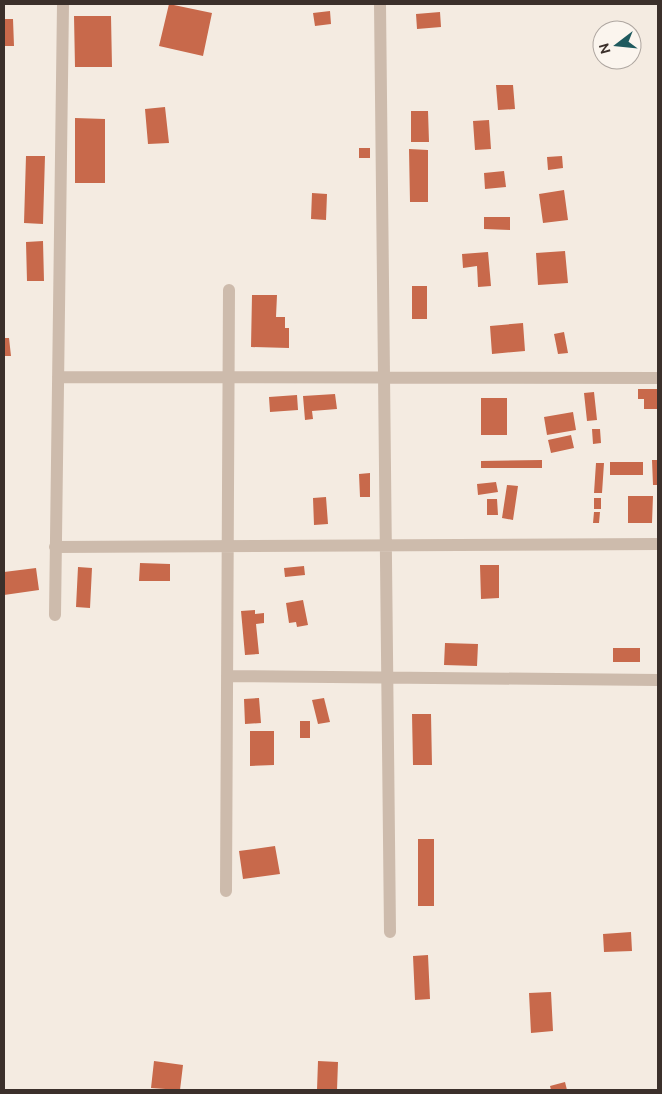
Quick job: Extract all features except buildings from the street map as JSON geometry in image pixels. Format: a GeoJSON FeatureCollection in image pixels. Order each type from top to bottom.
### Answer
{"type":"FeatureCollection","features":[{"type":"Feature","properties":{"kind":"street"},"geometry":{"type":"LineString","coordinates":[[54,615],[63,4]]}},
{"type":"Feature","properties":{"kind":"street"},"geometry":{"type":"LineString","coordinates":[[380,4],[390,932]]}},
{"type":"Feature","properties":{"kind":"street"},"geometry":{"type":"LineString","coordinates":[[226,891],[229,290]]}},
{"type":"Feature","properties":{"kind":"street"},"geometry":{"type":"LineString","coordinates":[[58,377],[658,378]]}},
{"type":"Feature","properties":{"kind":"street"},"geometry":{"type":"LineString","coordinates":[[55,547],[658,544]]}},
{"type":"Feature","properties":{"kind":"street"},"geometry":{"type":"LineString","coordinates":[[227,676],[658,680]]}}]}
